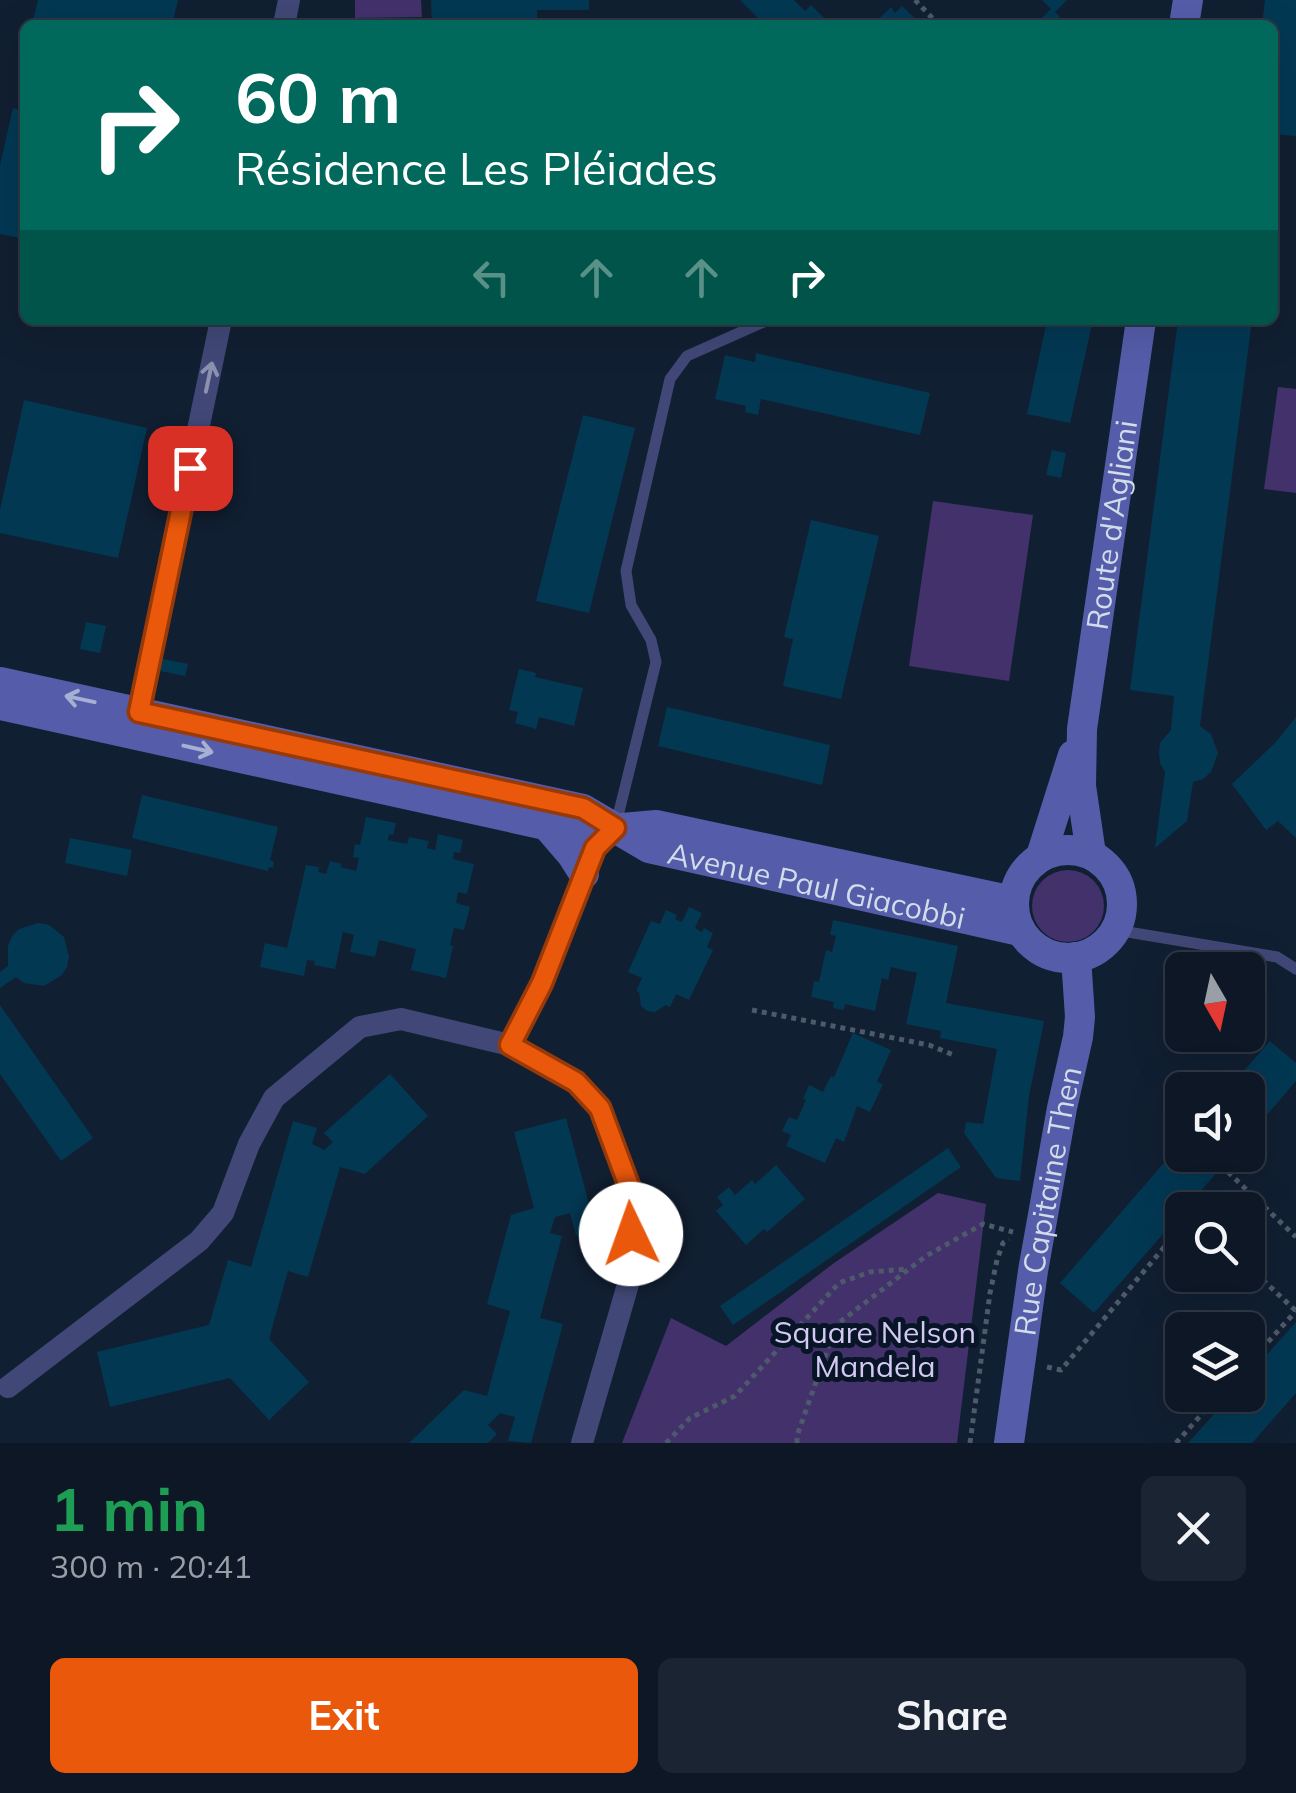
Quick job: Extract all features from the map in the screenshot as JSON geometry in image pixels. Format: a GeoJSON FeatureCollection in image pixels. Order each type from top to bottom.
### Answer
{"type":"FeatureCollection","features":[{"type":"Feature","properties":{"kind":"main road","name":"Route d'Agliani"},"geometry":{"type":"LineString","coordinates":[[1091,854],[1081,786],[1082,729],[1140,325]]}},
{"type":"Feature","properties":{"kind":"main road","name":"Avenue Paul Giacobbi"},"geometry":{"type":"LineString","coordinates":[[0,682],[583,808],[648,848],[1017,916]]}},
{"type":"Feature","properties":{"kind":"main road","name":"Avenue Paul Giacobbi"},"geometry":{"type":"LineString","coordinates":[[0,706],[577,832],[615,828]]}},
{"type":"Feature","properties":{"kind":"main road","name":"Route d'Agliani"},"geometry":{"type":"LineString","coordinates":[[1041,856],[1082,729]]}},
{"type":"Feature","properties":{"kind":"main road"},"geometry":{"type":"LineString","coordinates":[[548,826],[584,874]]}},
{"type":"Feature","properties":{"kind":"main road"},"geometry":{"type":"LineString","coordinates":[[1066,849],[1091,854],[1116,878],[1122,894],[1122,913],[1116,930],[1106,943],[1076,958],[1044,953],[1030,943],[1017,916],[1017,883],[1027,867],[1041,856],[1066,849]]}},
{"type":"Feature","properties":{"kind":"main road","name":"Rue Capitaine Then"},"geometry":{"type":"LineString","coordinates":[[1009,1443],[1032,1271],[1078,1037],[1076,958]]}},
{"type":"Feature","properties":{"kind":"street"},"geometry":{"type":"LineString","coordinates":[[139,712],[221,325]]}},
{"type":"Feature","properties":{"kind":"street"},"geometry":{"type":"LineString","coordinates":[[510,1045],[542,983],[595,848],[615,828]]}},
{"type":"Feature","properties":{"kind":"street"},"geometry":{"type":"LineString","coordinates":[[8,1387],[199,1241],[223,1213],[249,1144],[274,1098],[360,1027],[401,1019],[510,1045],[576,1082],[600,1108],[632,1194],[631,1274],[582,1443]]}},
{"type":"Feature","properties":{"kind":"lane"},"geometry":{"type":"LineString","coordinates":[[615,828],[656,662],[651,640],[631,605],[626,571],[670,379],[686,356],[757,325]]}},
{"type":"Feature","properties":{"kind":"lane"},"geometry":{"type":"LineString","coordinates":[[1116,930],[1277,957],[1296,970]]}},
{"type":"Feature","properties":{"kind":"path"},"geometry":{"type":"LineString","coordinates":[[915,0],[934,20]]}},
{"type":"Feature","properties":{"kind":"path"},"geometry":{"type":"LineString","coordinates":[[752,1010],[929,1044],[956,1056]]}},
{"type":"Feature","properties":{"kind":"path"},"geometry":{"type":"LineString","coordinates":[[1228,1172],[1296,1237]]}},
{"type":"Feature","properties":{"kind":"path"},"geometry":{"type":"LineString","coordinates":[[798,1443],[796,1436],[836,1326],[926,1256],[983,1224],[1016,1233],[1003,1243],[996,1260],[970,1443]]}},
{"type":"Feature","properties":{"kind":"path"},"geometry":{"type":"LineString","coordinates":[[1020,1362],[1061,1370],[1165,1246]]}},
{"type":"Feature","properties":{"kind":"path"},"geometry":{"type":"LineString","coordinates":[[666,1443],[690,1418],[735,1396],[839,1283],[870,1272],[910,1268]]}},
{"type":"Feature","properties":{"kind":"path"},"geometry":{"type":"LineString","coordinates":[[1265,1282],[1296,1311],[1265,1345]]}},
{"type":"Feature","properties":{"kind":"path"},"geometry":{"type":"LineString","coordinates":[[1176,1443],[1204,1412]]}},
{"type":"Feature","properties":{"kind":"green space"},"geometry":{"type":"Polygon","coordinates":[[[355,0],[421,0],[422,17],[355,18],[355,0]]]}},
{"type":"Feature","properties":{"kind":"green space"},"geometry":{"type":"Polygon","coordinates":[[[1278,387],[1296,389],[1296,493],[1264,489],[1278,387]]]}},
{"type":"Feature","properties":{"kind":"green space"},"geometry":{"type":"Polygon","coordinates":[[[933,501],[1033,515],[1009,681],[909,666],[933,501]]]}},
{"type":"Feature","properties":{"kind":"green space"},"geometry":{"type":"Polygon","coordinates":[[[1068,870],[1082,872],[1094,880],[1102,892],[1102,920],[1094,932],[1082,940],[1068,942],[1054,940],[1042,932],[1034,920],[1032,906],[1034,892],[1042,880],[1054,872],[1068,870]]]}},
{"type":"Feature","properties":{"kind":"green space","name":"Square Nelson Mandela"},"geometry":{"type":"Polygon","coordinates":[[[938,1193],[986,1204],[957,1443],[622,1443],[671,1318],[726,1346],[834,1263],[938,1193]]]}},
{"type":"Feature","properties":{"kind":"building"},"geometry":{"type":"Polygon","coordinates":[[[38,0],[178,0],[173,20],[33,20],[38,0]]]}},
{"type":"Feature","properties":{"kind":"building"},"geometry":{"type":"Polygon","coordinates":[[[431,0],[589,0],[589,10],[537,10],[537,20],[432,20],[431,0]]]}},
{"type":"Feature","properties":{"kind":"building"},"geometry":{"type":"Polygon","coordinates":[[[740,0],[794,0],[805,11],[811,5],[826,20],[760,20],[740,0]]]}},
{"type":"Feature","properties":{"kind":"building"},"geometry":{"type":"Polygon","coordinates":[[[1042,0],[1067,0],[1055,12],[1060,17],[1057,20],[1039,20],[1051,9],[1042,0]]]}},
{"type":"Feature","properties":{"kind":"building"},"geometry":{"type":"Polygon","coordinates":[[[1265,0],[1296,0],[1296,136],[1278,134],[1278,20],[1263,20],[1265,0]]]}},
{"type":"Feature","properties":{"kind":"building"},"geometry":{"type":"Polygon","coordinates":[[[902,6],[917,20],[878,20],[891,7],[895,13],[902,6]]]}},
{"type":"Feature","properties":{"kind":"building"},"geometry":{"type":"Polygon","coordinates":[[[13,108],[20,110],[20,238],[0,234],[0,165],[13,108]]]}},
{"type":"Feature","properties":{"kind":"building"},"geometry":{"type":"Polygon","coordinates":[[[1046,325],[1092,325],[1070,423],[1027,414],[1046,325]]]}},
{"type":"Feature","properties":{"kind":"building"},"geometry":{"type":"Polygon","coordinates":[[[1177,325],[1251,325],[1200,726],[1211,734],[1218,753],[1211,772],[1193,782],[1187,821],[1155,848],[1165,772],[1160,763],[1160,743],[1171,730],[1174,696],[1130,690],[1177,325]]]}},
{"type":"Feature","properties":{"kind":"building"},"geometry":{"type":"Polygon","coordinates":[[[756,353],[930,393],[920,435],[761,399],[758,415],[745,412],[746,406],[715,399],[725,355],[755,362],[756,353]]]}},
{"type":"Feature","properties":{"kind":"building"},"geometry":{"type":"Polygon","coordinates":[[[24,400],[147,428],[118,558],[0,533],[0,510],[24,400]]]}},
{"type":"Feature","properties":{"kind":"building"},"geometry":{"type":"Polygon","coordinates":[[[583,415],[635,428],[589,613],[536,601],[583,415]]]}},
{"type":"Feature","properties":{"kind":"building"},"geometry":{"type":"Polygon","coordinates":[[[1052,450],[1066,453],[1061,478],[1046,475],[1052,450]]]}},
{"type":"Feature","properties":{"kind":"building"},"geometry":{"type":"Polygon","coordinates":[[[811,520],[879,536],[841,699],[783,686],[793,639],[784,637],[811,520]]]}},
{"type":"Feature","properties":{"kind":"building"},"geometry":{"type":"Polygon","coordinates":[[[86,622],[106,626],[100,653],[80,649],[86,622]]]}},
{"type":"Feature","properties":{"kind":"building"},"geometry":{"type":"Polygon","coordinates":[[[163,659],[188,664],[185,676],[160,671],[163,659]]]}},
{"type":"Feature","properties":{"kind":"building"},"geometry":{"type":"Polygon","coordinates":[[[519,669],[536,673],[535,677],[583,688],[574,726],[539,717],[536,729],[515,723],[518,712],[509,710],[519,669]]]}},
{"type":"Feature","properties":{"kind":"building"},"geometry":{"type":"Polygon","coordinates":[[[667,707],[830,745],[822,785],[658,746],[667,707]]]}},
{"type":"Feature","properties":{"kind":"building"},"geometry":{"type":"Polygon","coordinates":[[[1296,717],[1296,838],[1278,821],[1266,830],[1232,784],[1296,717]]]}},
{"type":"Feature","properties":{"kind":"building"},"geometry":{"type":"Polygon","coordinates":[[[142,795],[278,827],[270,860],[274,862],[273,868],[268,871],[132,838],[142,795]]]}},
{"type":"Feature","properties":{"kind":"building"},"geometry":{"type":"Polygon","coordinates":[[[366,817],[396,823],[388,840],[407,844],[409,837],[429,841],[427,848],[435,850],[438,834],[463,840],[460,853],[454,852],[453,859],[474,864],[467,894],[458,892],[456,903],[470,907],[464,930],[454,928],[446,978],[411,970],[416,949],[379,940],[375,957],[350,952],[354,935],[343,932],[335,969],[307,960],[304,976],[260,967],[265,943],[287,948],[306,865],[319,867],[318,872],[326,874],[330,861],[356,871],[359,858],[353,857],[355,844],[360,845],[366,817]]]}},
{"type":"Feature","properties":{"kind":"building"},"geometry":{"type":"Polygon","coordinates":[[[70,838],[132,850],[127,876],[65,863],[70,838]]]}},
{"type":"Feature","properties":{"kind":"building"},"geometry":{"type":"Polygon","coordinates":[[[689,907],[702,913],[695,928],[713,933],[707,947],[713,950],[689,1000],[676,994],[670,1007],[647,1011],[636,991],[642,978],[628,972],[651,921],[660,924],[666,910],[682,922],[689,907]]]}},
{"type":"Feature","properties":{"kind":"building"},"geometry":{"type":"Polygon","coordinates":[[[833,920],[958,946],[946,1003],[1044,1021],[1029,1096],[1020,1181],[996,1178],[964,1133],[966,1122],[983,1124],[997,1049],[940,1038],[941,1031],[906,1024],[917,973],[891,967],[888,980],[882,978],[875,1011],[845,1004],[844,1010],[833,1008],[834,1002],[811,997],[814,981],[819,982],[826,950],[832,952],[836,936],[830,935],[833,920]]]}},
{"type":"Feature","properties":{"kind":"building"},"geometry":{"type":"Polygon","coordinates":[[[38,923],[49,925],[64,937],[67,967],[44,986],[24,983],[16,977],[0,988],[0,972],[8,966],[12,936],[19,929],[38,923]]]}},
{"type":"Feature","properties":{"kind":"building"},"geometry":{"type":"Polygon","coordinates":[[[0,1005],[93,1138],[61,1161],[0,1074],[0,1005]]]}},
{"type":"Feature","properties":{"kind":"building"},"geometry":{"type":"Polygon","coordinates":[[[853,1033],[891,1050],[877,1082],[883,1084],[870,1112],[857,1106],[844,1142],[836,1138],[825,1163],[786,1146],[791,1135],[782,1131],[789,1117],[797,1120],[809,1085],[823,1092],[831,1076],[834,1077],[853,1033]]]}},
{"type":"Feature","properties":{"kind":"building"},"geometry":{"type":"Polygon","coordinates":[[[1270,1041],[1296,1063],[1296,1081],[1265,1117],[1265,1072],[1243,1072],[1260,1052],[1265,1052],[1270,1041]]]}},
{"type":"Feature","properties":{"kind":"building"},"geometry":{"type":"Polygon","coordinates":[[[390,1074],[428,1116],[365,1174],[340,1167],[308,1277],[288,1271],[269,1339],[309,1382],[269,1420],[230,1378],[110,1407],[97,1352],[209,1325],[228,1260],[251,1267],[293,1121],[317,1128],[312,1144],[324,1150],[333,1142],[324,1133],[390,1074]]]}},
{"type":"Feature","properties":{"kind":"building"},"geometry":{"type":"Polygon","coordinates":[[[566,1118],[596,1230],[576,1236],[570,1213],[555,1217],[550,1233],[562,1236],[540,1318],[563,1324],[531,1443],[508,1441],[515,1417],[500,1413],[488,1425],[497,1434],[488,1443],[409,1443],[464,1390],[487,1396],[510,1311],[487,1304],[511,1215],[534,1208],[514,1132],[566,1118]]]}},
{"type":"Feature","properties":{"kind":"building"},"geometry":{"type":"Polygon","coordinates":[[[948,1148],[961,1167],[733,1325],[720,1306],[948,1148]]]}},
{"type":"Feature","properties":{"kind":"building"},"geometry":{"type":"Polygon","coordinates":[[[1165,1162],[1165,1172],[1217,1172],[1200,1192],[1165,1192],[1165,1232],[1094,1313],[1060,1283],[1165,1162]]]}},
{"type":"Feature","properties":{"kind":"building"},"geometry":{"type":"Polygon","coordinates":[[[776,1165],[805,1199],[746,1245],[716,1211],[723,1205],[717,1197],[729,1187],[735,1195],[776,1165]]]}},
{"type":"Feature","properties":{"kind":"building"},"geometry":{"type":"Polygon","coordinates":[[[1296,1322],[1296,1393],[1252,1443],[1188,1443],[1216,1412],[1265,1412],[1265,1357],[1296,1322]]]}},
{"type":"Feature","properties":{"kind":"route"},"geometry":{"type":"LineString","coordinates":[[190,468],[139,712],[583,808],[615,828],[595,848],[542,983],[510,1045],[576,1082],[600,1108],[632,1194],[631,1234]]}}]}
